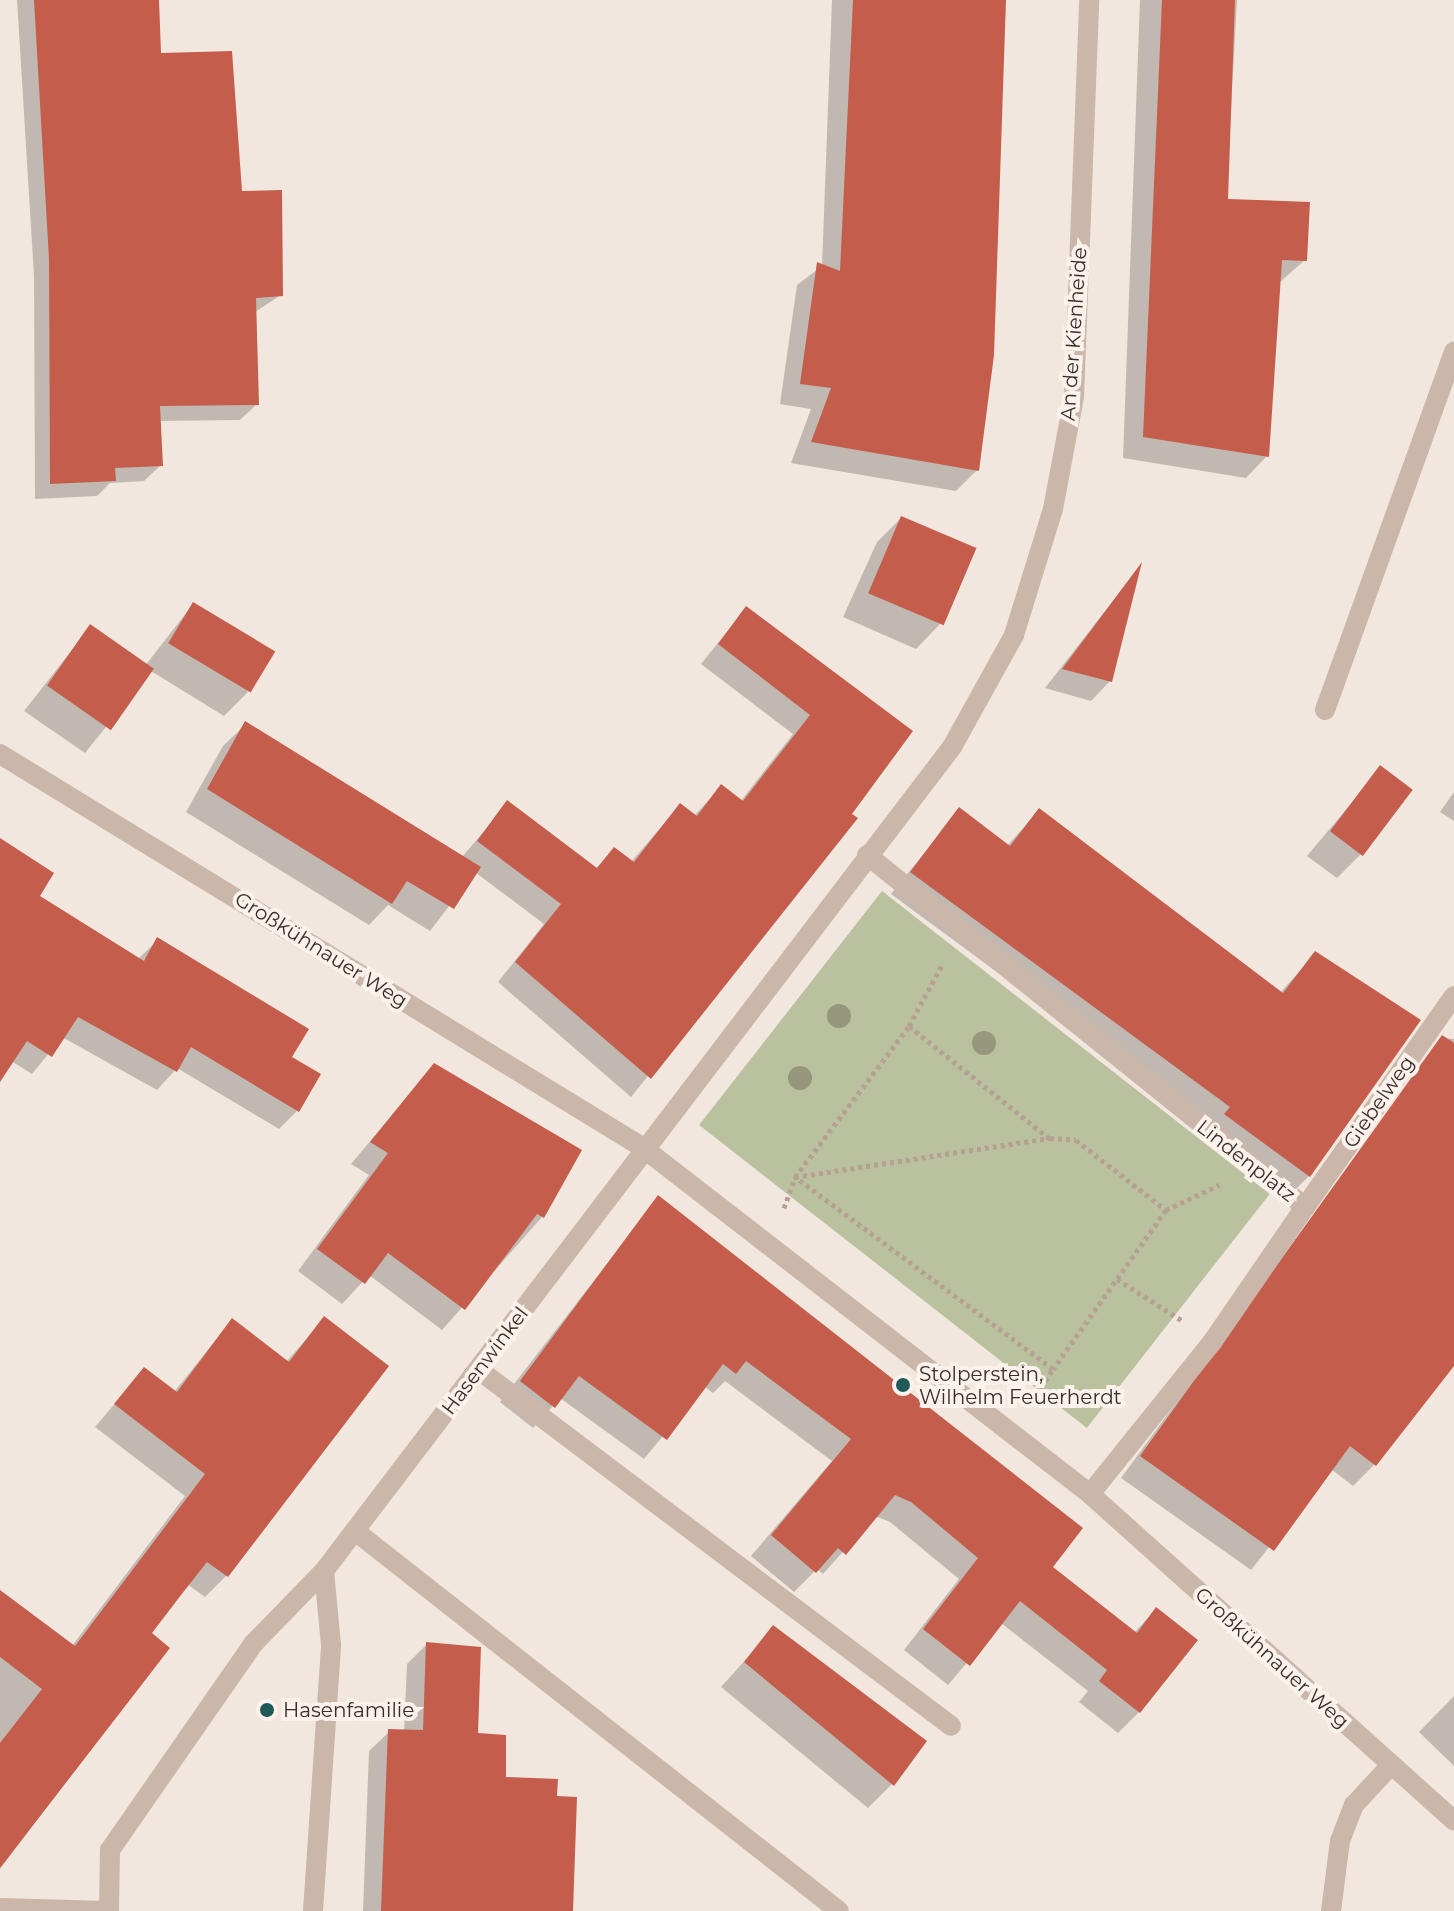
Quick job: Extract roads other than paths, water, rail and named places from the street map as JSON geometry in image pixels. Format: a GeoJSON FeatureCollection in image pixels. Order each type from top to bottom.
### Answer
{"type":"FeatureCollection","features":[{"type":"Feature","properties":{"kind":"street","name":"An der Kienheide"},"geometry":{"type":"LineString","coordinates":[[867,855],[952,747],[1014,635],[1053,509],[1074,397],[1089,0]]}},
{"type":"Feature","properties":{"kind":"street"},"geometry":{"type":"LineString","coordinates":[[1325,710],[1454,352]]}},
{"type":"Feature","properties":{"kind":"street","name":"Großkühnauer Weg"},"geometry":{"type":"LineString","coordinates":[[0,754],[642,1147]]}},
{"type":"Feature","properties":{"kind":"street","name":"Lindenplatz"},"geometry":{"type":"LineString","coordinates":[[867,855],[959,933],[1305,1207],[1213,1341],[1090,1494]]}},
{"type":"Feature","properties":{"kind":"street"},"geometry":{"type":"LineString","coordinates":[[867,855],[642,1147],[1090,1494]]}},
{"type":"Feature","properties":{"kind":"street","name":"Giebelweg"},"geometry":{"type":"LineString","coordinates":[[1305,1207],[1454,996]]}},
{"type":"Feature","properties":{"kind":"street","name":"Hasenwinkel"},"geometry":{"type":"LineString","coordinates":[[108,1911],[110,1850],[254,1643],[324,1571],[479,1370],[642,1147]]}},
{"type":"Feature","properties":{"kind":"street"},"geometry":{"type":"LineString","coordinates":[[479,1370],[951,1726]]}},
{"type":"Feature","properties":{"kind":"street","name":"Großkühnauer Weg"},"geometry":{"type":"LineString","coordinates":[[1090,1494],[1454,1821]]}},
{"type":"Feature","properties":{"kind":"street"},"geometry":{"type":"LineString","coordinates":[[355,1531],[839,1911]]}},
{"type":"Feature","properties":{"kind":"street"},"geometry":{"type":"LineString","coordinates":[[313,1911],[331,1645],[324,1571]]}},
{"type":"Feature","properties":{"kind":"street"},"geometry":{"type":"LineString","coordinates":[[1331,1911],[1340,1841],[1354,1805],[1391,1765]]}},
{"type":"Feature","properties":{"kind":"street"},"geometry":{"type":"LineString","coordinates":[[0,1908],[108,1911]]}},
{"type":"Feature","properties":{"kind":"place","name":"Stolperstein, Wilhelm Feuerherdt"},"geometry":{"type":"Point","coordinates":[903,1385]}},
{"type":"Feature","properties":{"kind":"place","name":"Hasenfamilie"},"geometry":{"type":"Point","coordinates":[267,1710]}}]}
